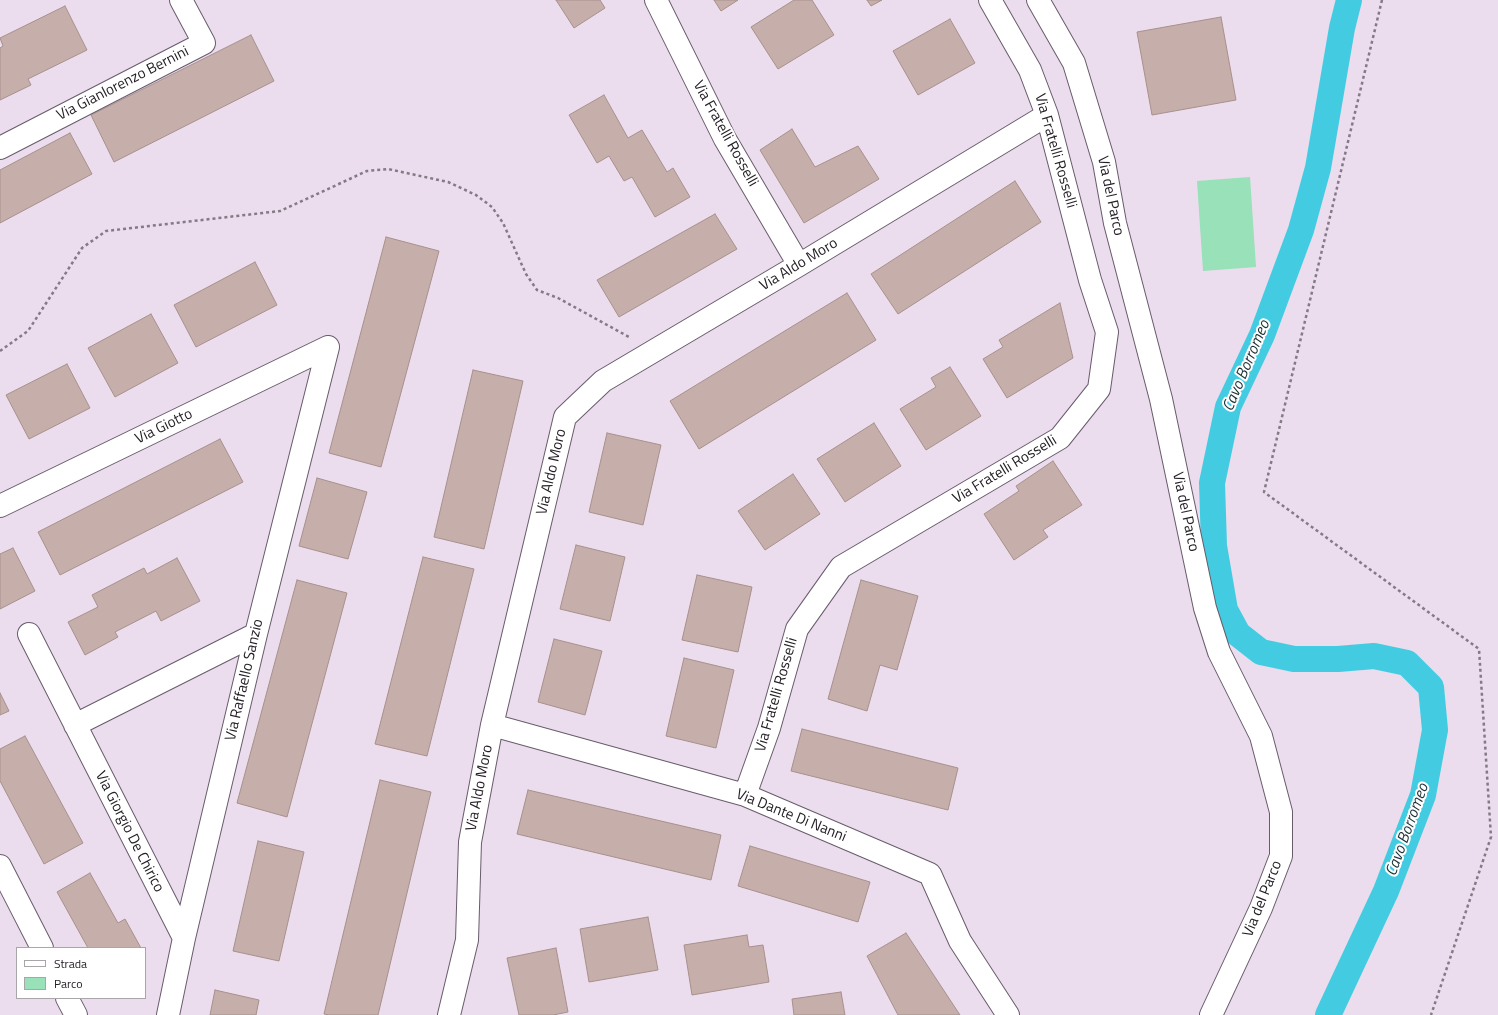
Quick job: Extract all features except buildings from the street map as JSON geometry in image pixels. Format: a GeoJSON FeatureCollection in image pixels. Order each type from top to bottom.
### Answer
{"type":"FeatureCollection","features":[{"type":"Feature","properties":{"kind":"street","name":"Via Gianlorenzo Bernini"},"geometry":{"type":"LineString","coordinates":[[0,148],[204,43],[181,0]]}},
{"type":"Feature","properties":{"kind":"street","name":"Via Fratelli Rosselli"},"geometry":{"type":"LineString","coordinates":[[656,0],[725,139],[799,265]]}},
{"type":"Feature","properties":{"kind":"street","name":"Via Fratelli Rosselli"},"geometry":{"type":"LineString","coordinates":[[745,796],[769,728],[797,629],[841,567],[1060,438],[1099,389],[1107,332],[1090,280],[1047,115],[1030,70],[990,0]]}},
{"type":"Feature","properties":{"kind":"street","name":"Via del Parco"},"geometry":{"type":"LineString","coordinates":[[1038,0],[1074,63],[1104,162],[1115,222],[1161,399],[1205,608],[1219,652],[1261,736],[1281,812],[1281,856],[1261,908],[1211,1015]]}},
{"type":"Feature","properties":{"kind":"street","name":"Via Aldo Moro"},"geometry":{"type":"LineString","coordinates":[[449,1015],[467,940],[470,842],[492,725],[565,417],[603,381],[799,265],[1047,115]]}},
{"type":"Feature","properties":{"kind":"street","name":"Via Giotto"},"geometry":{"type":"LineString","coordinates":[[0,506],[328,347]]}},
{"type":"Feature","properties":{"kind":"street","name":"Via Raffaello Sanzio"},"geometry":{"type":"LineString","coordinates":[[168,1015],[184,938],[256,634],[328,347]]}},
{"type":"Feature","properties":{"kind":"street","name":"Via Giorgio De Chirico"},"geometry":{"type":"LineString","coordinates":[[29,634],[74,725],[184,938]]}},
{"type":"Feature","properties":{"kind":"street"},"geometry":{"type":"LineString","coordinates":[[74,725],[256,634]]}},
{"type":"Feature","properties":{"kind":"street","name":"Via Dante Di Nanni"},"geometry":{"type":"LineString","coordinates":[[492,725],[745,796],[930,874],[960,941],[1008,1015]]}},
{"type":"Feature","properties":{"kind":"street"},"geometry":{"type":"LineString","coordinates":[[0,866],[41,947]]}},
{"type":"Feature","properties":{"kind":"street"},"geometry":{"type":"LineString","coordinates":[[68,999],[76,1015]]}},
{"type":"Feature","properties":{"kind":"path"},"geometry":{"type":"LineString","coordinates":[[1382,0],[1264,492],[1479,649],[1491,837],[1431,1015]]}},
{"type":"Feature","properties":{"kind":"path"},"geometry":{"type":"LineString","coordinates":[[0,351],[28,331],[82,248],[106,231],[280,211],[367,171],[388,169],[448,182],[476,195],[492,207],[503,223],[526,274],[537,290],[558,298],[654,351]]}},
{"type":"Feature","properties":{"kind":"green space"},"geometry":{"type":"Polygon","coordinates":[[[1250,177],[1256,267],[1203,271],[1197,181],[1250,177]]]}},
{"type":"Feature","properties":{"kind":"waterway","name":"Cavo Borromeo"},"geometry":{"type":"LineString","coordinates":[[1328,1015],[1386,891],[1423,795],[1435,730],[1431,687],[1407,663],[1374,656],[1338,659],[1294,659],[1261,652],[1238,634],[1225,610],[1214,546],[1212,483],[1228,407],[1262,335],[1301,230],[1318,168],[1342,28],[1349,0]]}}]}
